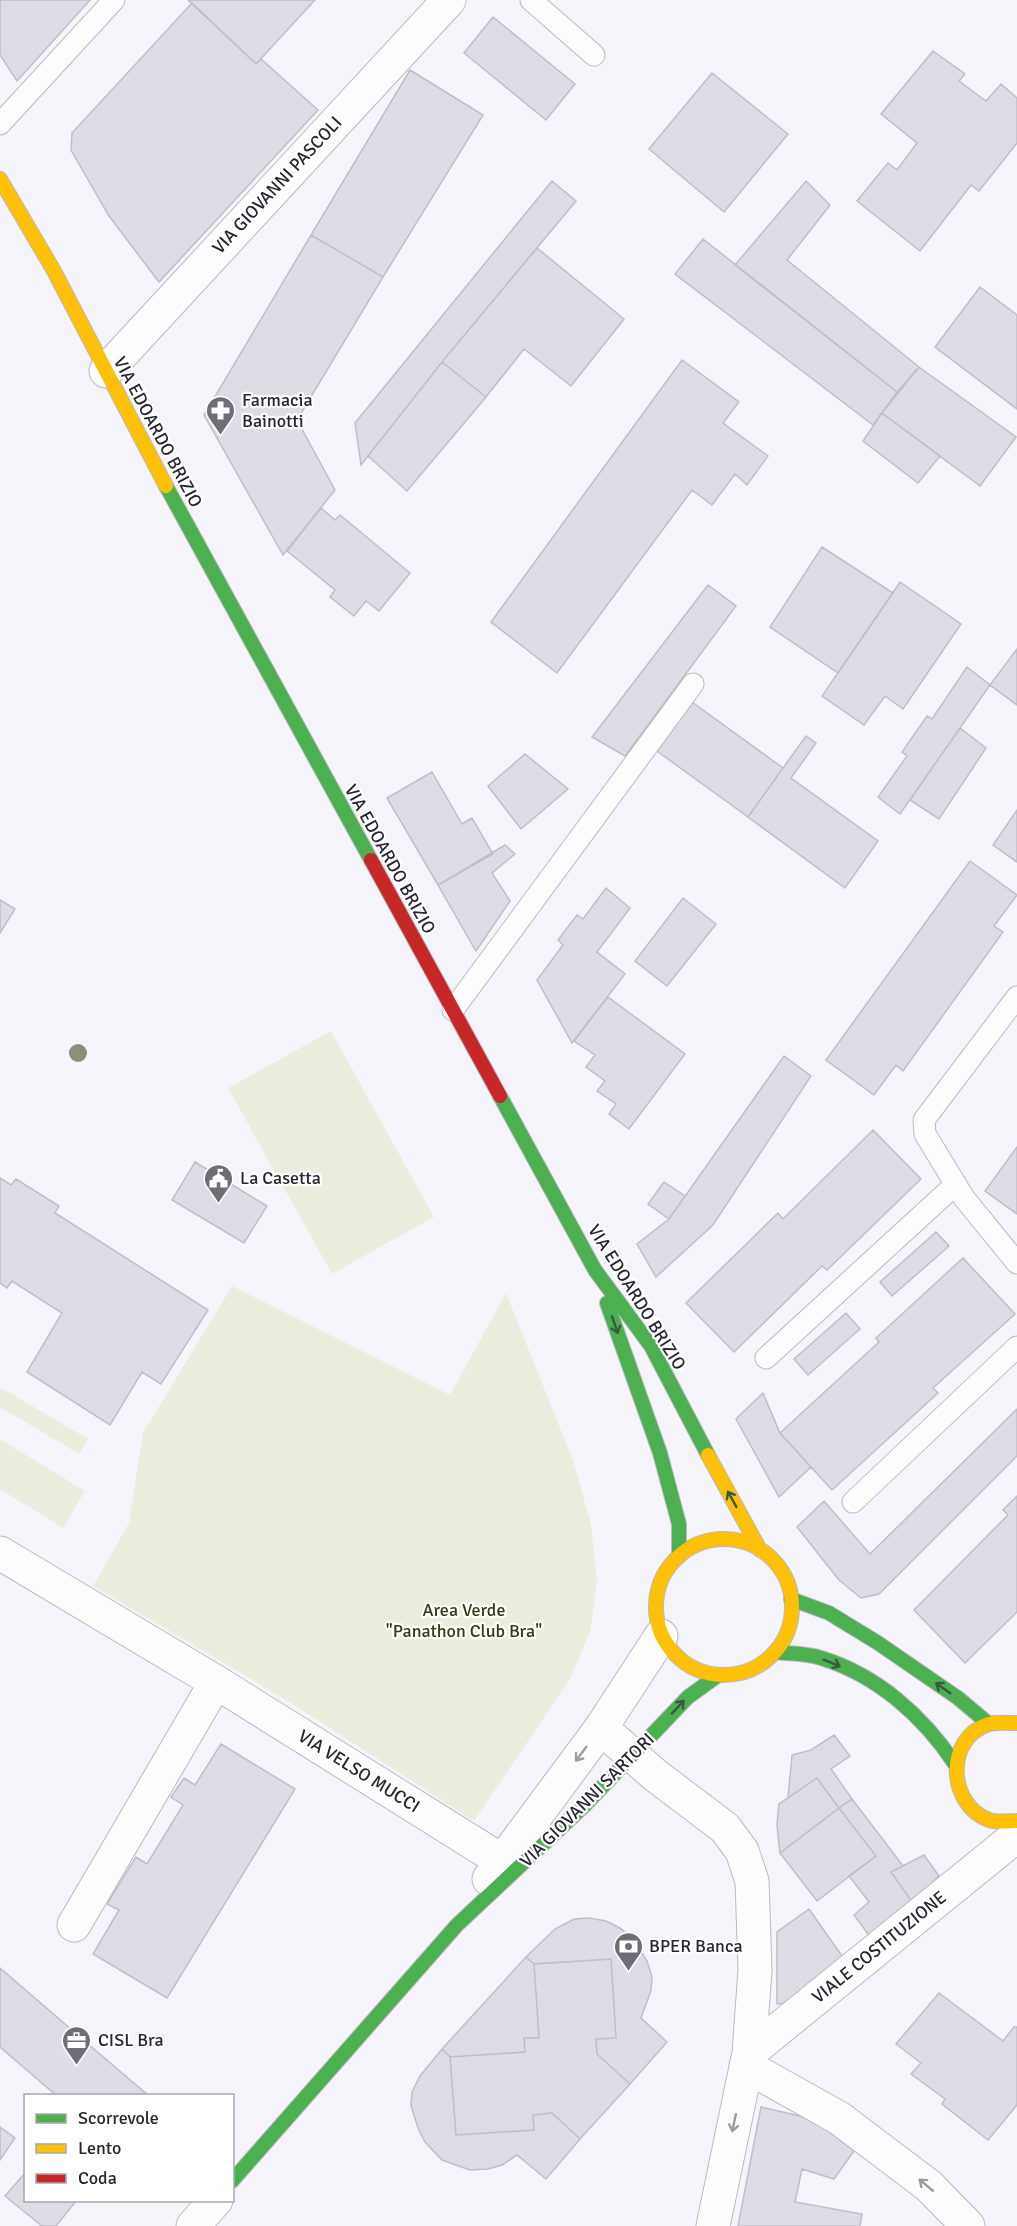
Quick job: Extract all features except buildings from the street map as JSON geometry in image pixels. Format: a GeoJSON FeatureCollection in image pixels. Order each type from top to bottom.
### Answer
{"type":"FeatureCollection","features":[{"type":"Feature","properties":{"kind":"main road","name":"VIA EDOARDO BRIZIO"},"geometry":{"type":"LineString","coordinates":[[0,179],[54,271],[169,493],[595,1270],[651,1346],[760,1550]]}},
{"type":"Feature","properties":{"kind":"main road"},"geometry":{"type":"LineString","coordinates":[[595,1270],[660,1453],[679,1524],[679,1556]]}},
{"type":"Feature","properties":{"kind":"main road"},"geometry":{"type":"LineString","coordinates":[[718,1539],[740,1541],[760,1550],[775,1563],[786,1580],[791,1599],[791,1618],[786,1636],[775,1652],[759,1666],[739,1674],[717,1676],[700,1672],[684,1663],[671,1651],[661,1636],[656,1614],[657,1593],[665,1573],[679,1556],[697,1544],[718,1539]]}},
{"type":"Feature","properties":{"kind":"main road"},"geometry":{"type":"LineString","coordinates":[[791,1599],[829,1613],[878,1643],[958,1698],[989,1724]]}},
{"type":"Feature","properties":{"kind":"main road"},"geometry":{"type":"LineString","coordinates":[[775,1652],[819,1658],[859,1674],[914,1713],[944,1744],[956,1764]]}},
{"type":"Feature","properties":{"kind":"main road","name":"VIA GIOVANNI SARTORI"},"geometry":{"type":"LineString","coordinates":[[234,2179],[457,1925],[585,1805],[688,1697],[717,1676]]}},
{"type":"Feature","properties":{"kind":"main road"},"geometry":{"type":"LineString","coordinates":[[1009,1834],[968,1806],[955,1779],[956,1764],[966,1739],[976,1730],[1004,1721],[1017,1723]]}},
{"type":"Feature","properties":{"kind":"street","name":"VIA GIOVANNI PASCOLI"},"geometry":{"type":"LineString","coordinates":[[106,371],[449,0]]}},
{"type":"Feature","properties":{"kind":"street","name":"VIA VELSO MUCCI"},"geometry":{"type":"LineString","coordinates":[[0,1553],[216,1682],[502,1861]]}},
{"type":"Feature","properties":{"kind":"street","name":"VIA GIOVANNI SARTORI"},"geometry":{"type":"LineString","coordinates":[[457,1925],[601,1728],[661,1636]]}},
{"type":"Feature","properties":{"kind":"street"},"geometry":{"type":"LineString","coordinates":[[74,1925],[216,1682]]}},
{"type":"Feature","properties":{"kind":"street"},"geometry":{"type":"LineString","coordinates":[[601,1728],[725,1828],[742,1851],[752,1881],[755,1959],[747,2059],[713,2226]]}},
{"type":"Feature","properties":{"kind":"street","name":"VIALE COSTITUZIONE"},"geometry":{"type":"LineString","coordinates":[[747,2059],[1009,1834]]}},
{"type":"Feature","properties":{"kind":"street"},"geometry":{"type":"LineString","coordinates":[[747,2059],[839,2118],[929,2186],[968,2226]]}},
{"type":"Feature","properties":{"kind":"street"},"geometry":{"type":"LineString","coordinates":[[193,2226],[214,2202]]}},
{"type":"Feature","properties":{"kind":"lane"},"geometry":{"type":"LineString","coordinates":[[0,124],[114,0]]}},
{"type":"Feature","properties":{"kind":"lane"},"geometry":{"type":"LineString","coordinates":[[531,0],[594,56]]}},
{"type":"Feature","properties":{"kind":"lane"},"geometry":{"type":"LineString","coordinates":[[453,1010],[693,684]]}},
{"type":"Feature","properties":{"kind":"lane"},"geometry":{"type":"LineString","coordinates":[[1017,997],[924,1120],[926,1134],[964,1198],[1017,1263]]}},
{"type":"Feature","properties":{"kind":"lane"},"geometry":{"type":"LineString","coordinates":[[766,1358],[956,1184]]}},
{"type":"Feature","properties":{"kind":"lane"},"geometry":{"type":"LineString","coordinates":[[853,1502],[1017,1347]]}},
{"type":"Feature","properties":{"kind":"green space"},"geometry":{"type":"Polygon","coordinates":[[[331,1031],[434,1217],[332,1274],[228,1088],[331,1031]]]}},
{"type":"Feature","properties":{"kind":"green space","name":"Area Verde \"Panathon Club Bra\""},"geometry":{"type":"Polygon","coordinates":[[[232,1286],[450,1395],[506,1293],[574,1463],[591,1525],[597,1582],[590,1632],[570,1679],[474,1821],[283,1698],[93,1586],[129,1523],[143,1433],[232,1286]]]}},
{"type":"Feature","properties":{"kind":"green space"},"geometry":{"type":"Polygon","coordinates":[[[0,1387],[88,1439],[79,1454],[0,1407],[0,1387]]]}},
{"type":"Feature","properties":{"kind":"green space"},"geometry":{"type":"Polygon","coordinates":[[[0,1439],[85,1491],[63,1528],[0,1489],[0,1439]]]}},
{"type":"Feature","properties":{"kind":"traffic: fast"},"geometry":{"type":"LineString","coordinates":[[166,486],[371,860]]}},
{"type":"Feature","properties":{"kind":"traffic: fast"},"geometry":{"type":"LineString","coordinates":[[500,1096],[595,1270],[651,1346],[708,1455]]}},
{"type":"Feature","properties":{"kind":"traffic: fast"},"geometry":{"type":"LineString","coordinates":[[607,1303],[660,1453],[679,1524],[679,1556]]}},
{"type":"Feature","properties":{"kind":"traffic: fast"},"geometry":{"type":"LineString","coordinates":[[791,1599],[829,1613],[878,1643],[958,1698],[989,1724]]}},
{"type":"Feature","properties":{"kind":"traffic: fast"},"geometry":{"type":"LineString","coordinates":[[775,1652],[821,1658],[842,1665],[880,1686],[913,1714],[955,1764]]}},
{"type":"Feature","properties":{"kind":"traffic: fast"},"geometry":{"type":"LineString","coordinates":[[234,2179],[457,1925],[585,1805],[688,1697],[717,1676]]}},
{"type":"Feature","properties":{"kind":"traffic: slow"},"geometry":{"type":"LineString","coordinates":[[0,179],[54,271],[166,486]]}},
{"type":"Feature","properties":{"kind":"traffic: slow"},"geometry":{"type":"LineString","coordinates":[[708,1455],[760,1550]]}},
{"type":"Feature","properties":{"kind":"traffic: slow"},"geometry":{"type":"LineString","coordinates":[[724,1539],[750,1544],[772,1559],[787,1581],[792,1607],[787,1633],[772,1655],[750,1670],[724,1675],[698,1670],[676,1655],[661,1633],[656,1607],[661,1581],[676,1559],[698,1544],[724,1539]]}},
{"type":"Feature","properties":{"kind":"traffic: slow"},"geometry":{"type":"LineString","coordinates":[[1017,1723],[989,1724],[974,1732],[964,1743],[958,1757],[957,1772],[959,1787],[965,1801],[975,1812],[992,1821],[1017,1821]]}},
{"type":"Feature","properties":{"kind":"traffic: jam"},"geometry":{"type":"LineString","coordinates":[[371,860],[500,1096]]}},
{"type":"Feature","properties":{"kind":"place","name":"Farmacia Bainotti"},"geometry":{"type":"Point","coordinates":[221,436]}},
{"type":"Feature","properties":{"kind":"place","name":"La Casetta"},"geometry":{"type":"Point","coordinates":[219,1204]}},
{"type":"Feature","properties":{"kind":"place","name":"BPER Banca"},"geometry":{"type":"Point","coordinates":[628,1972]}},
{"type":"Feature","properties":{"kind":"place","name":"CISL Bra"},"geometry":{"type":"Point","coordinates":[77,2066]}}]}
